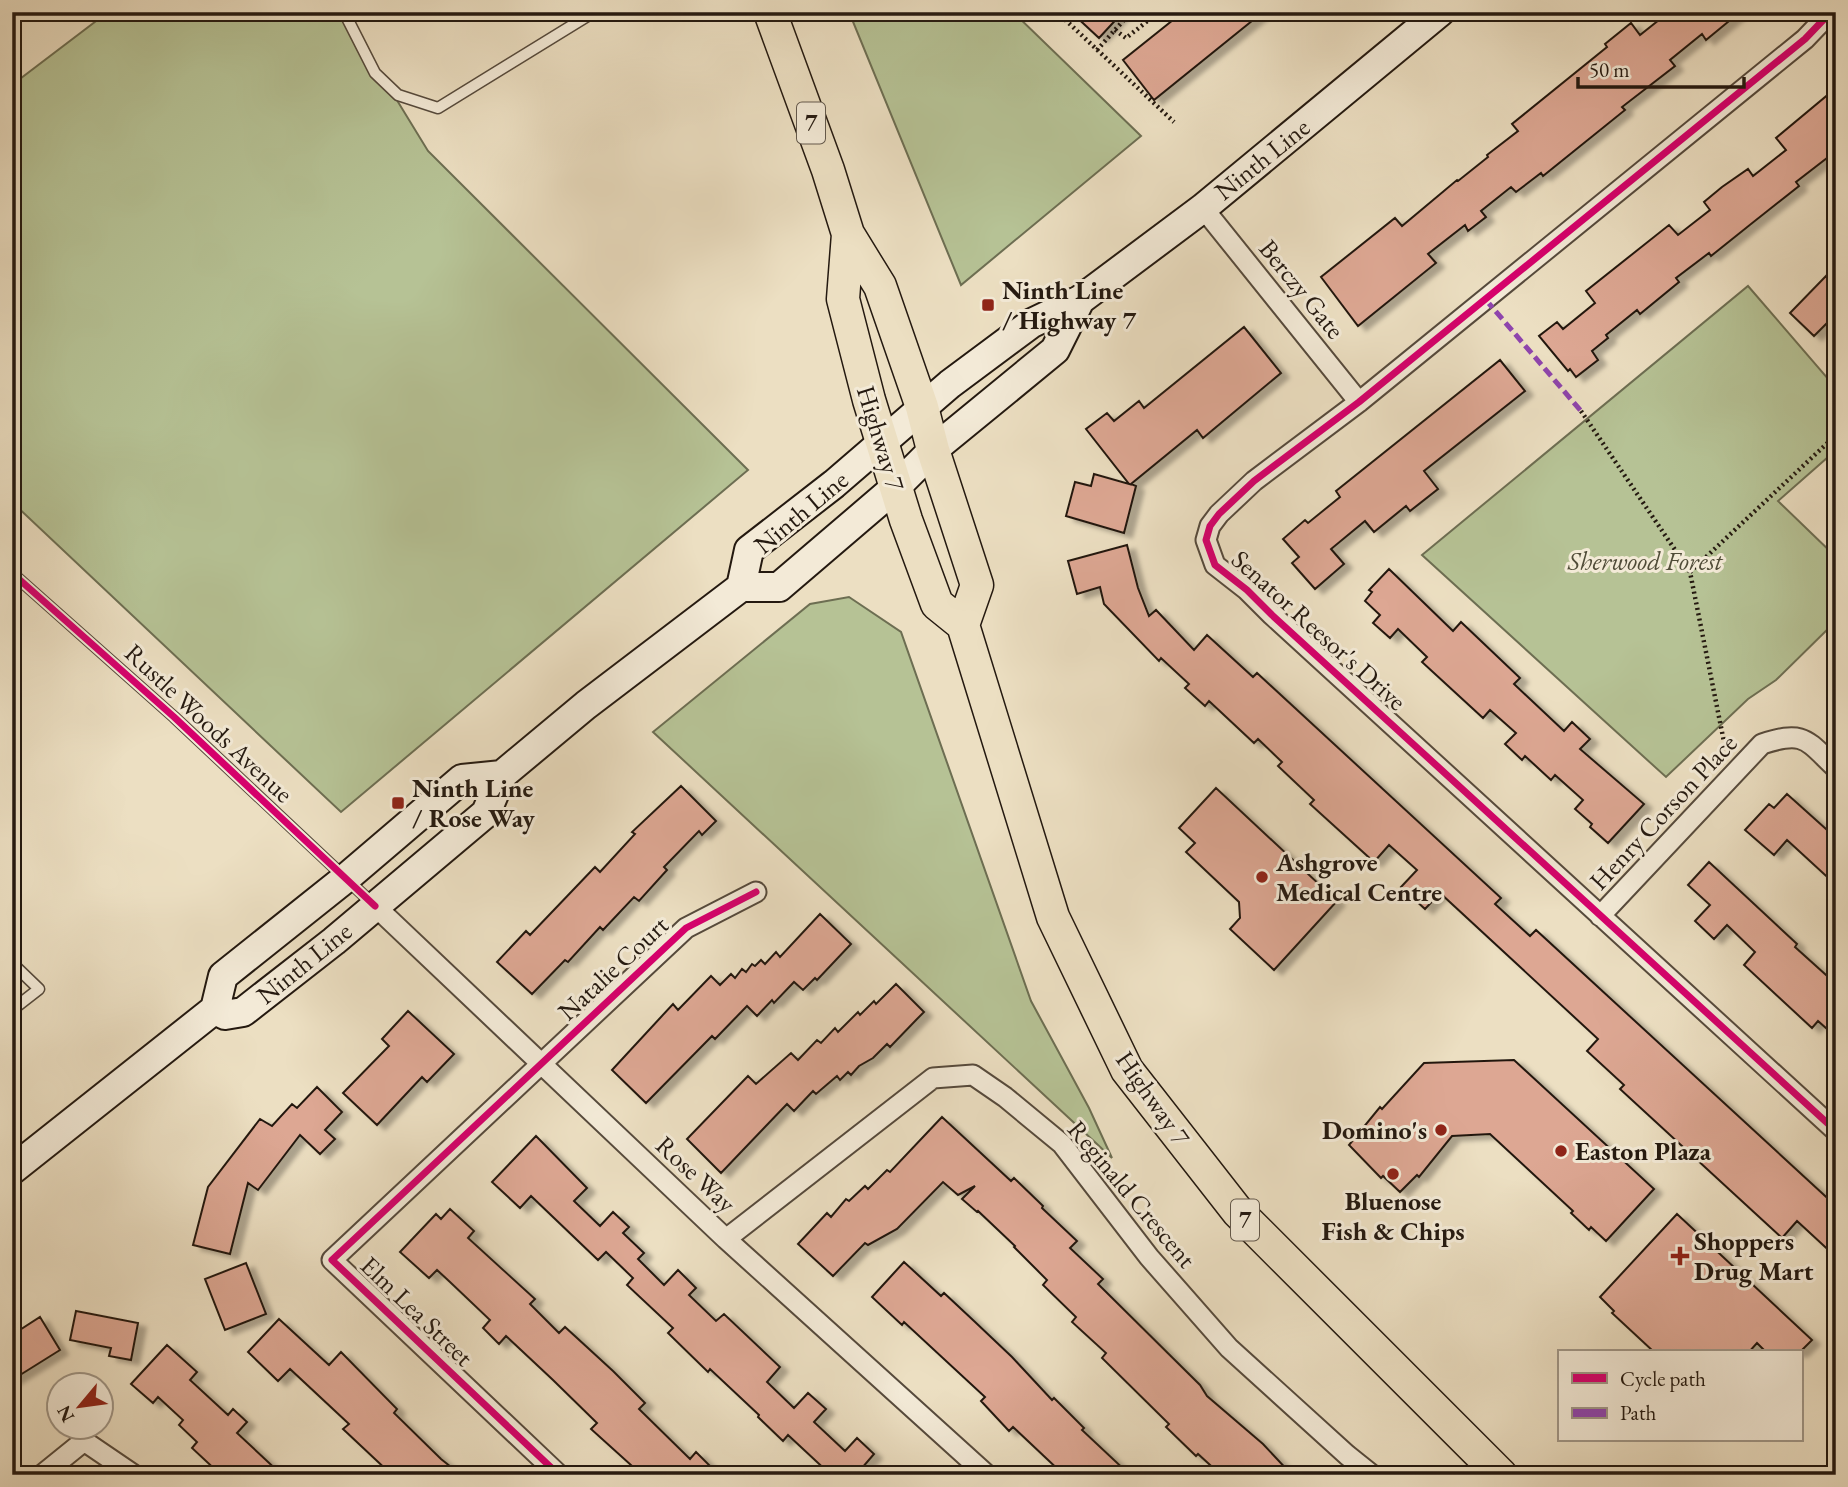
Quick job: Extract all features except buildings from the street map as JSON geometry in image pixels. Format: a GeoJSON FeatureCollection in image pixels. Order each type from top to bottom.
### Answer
{"type":"FeatureCollection","features":[{"type":"Feature","properties":{"kind":"main road","name":"Highway 7"},"geometry":{"type":"LineString","coordinates":[[770,12],[828,170],[848,234],[880,286],[922,407],[933,450],[977,585],[963,625]]}},
{"type":"Feature","properties":{"kind":"main road","name":"Ninth Line"},"geometry":{"type":"LineString","coordinates":[[741,587],[749,550],[882,443],[922,407],[1032,323],[1080,300],[1203,208],[1440,12]]}},
{"type":"Feature","properties":{"kind":"main road","name":"Highway 7"},"geometry":{"type":"LineString","coordinates":[[848,234],[843,299],[896,486],[937,604],[963,625],[1052,917],[1127,1070],[1238,1212],[1501,1475]]}},
{"type":"Feature","properties":{"kind":"main road","name":"Ninth Line"},"geometry":{"type":"LineString","coordinates":[[502,775],[462,779],[346,878],[223,976],[215,1009],[225,1015],[243,1012],[334,941],[486,813],[502,775],[586,705],[741,587],[779,587],[896,486],[933,450],[1055,350],[1080,300]]}},
{"type":"Feature","properties":{"kind":"main road"},"geometry":{"type":"LineString","coordinates":[[12,1170],[215,1009]]}},
{"type":"Feature","properties":{"kind":"street","name":"Senator Reesor's Drive"},"geometry":{"type":"LineString","coordinates":[[1836,14],[1827,16],[1805,39],[1359,402],[1254,481],[1219,514],[1210,526],[1206,540],[1215,565],[1247,590],[1836,1131]]}},
{"type":"Feature","properties":{"kind":"street","name":"Berczy Gate"},"geometry":{"type":"LineString","coordinates":[[1203,208],[1359,402]]}},
{"type":"Feature","properties":{"kind":"street","name":"Henry Corson Place"},"geometry":{"type":"LineString","coordinates":[[1600,916],[1762,744],[1781,738],[1810,742],[1836,768]]}},
{"type":"Feature","properties":{"kind":"street","name":"Natalie Court"},"geometry":{"type":"LineString","coordinates":[[541,1063],[686,928],[756,892]]}},
{"type":"Feature","properties":{"kind":"street","name":"Rose Way"},"geometry":{"type":"LineString","coordinates":[[375,906],[726,1239],[987,1475]]}},
{"type":"Feature","properties":{"kind":"street","name":"Elm Lea Street"},"geometry":{"type":"LineString","coordinates":[[541,1063],[332,1259],[559,1475]]}},
{"type":"Feature","properties":{"kind":"street","name":"Reginald Crescent"},"geometry":{"type":"LineString","coordinates":[[726,1239],[933,1078],[973,1075],[1062,1144],[1149,1257],[1229,1348],[1371,1475]]}},
{"type":"Feature","properties":{"kind":"street"},"geometry":{"type":"LineString","coordinates":[[42,1475],[84,1441],[134,1475]]}},
{"type":"Feature","properties":{"kind":"lane"},"geometry":{"type":"LineString","coordinates":[[344,12],[375,73],[398,95],[438,108],[594,12]]}},
{"type":"Feature","properties":{"kind":"lane","name":"Rustle Woods Avenue"},"geometry":{"type":"LineString","coordinates":[[12,573],[174,717],[375,906]]}},
{"type":"Feature","properties":{"kind":"lane"},"geometry":{"type":"LineString","coordinates":[[12,963],[39,989],[12,1010]]}},
{"type":"Feature","properties":{"kind":"path"},"geometry":{"type":"LineString","coordinates":[[1057,12],[1174,122]]}},
{"type":"Feature","properties":{"kind":"path"},"geometry":{"type":"LineString","coordinates":[[1097,50],[1131,12]]}},
{"type":"Feature","properties":{"kind":"path"},"geometry":{"type":"LineString","coordinates":[[1115,30],[1126,38],[1159,12]]}},
{"type":"Feature","properties":{"kind":"path"},"geometry":{"type":"LineString","coordinates":[[1581,411],[1690,572],[1731,777]]}},
{"type":"Feature","properties":{"kind":"path"},"geometry":{"type":"LineString","coordinates":[[1690,572],[1836,435]]}},
{"type":"Feature","properties":{"kind":"green space"},"geometry":{"type":"Polygon","coordinates":[[[108,12],[343,12],[428,151],[748,470],[341,812],[12,502],[12,85],[108,12]]]}},
{"type":"Feature","properties":{"kind":"green space"},"geometry":{"type":"Polygon","coordinates":[[[849,12],[1013,12],[1141,136],[961,285],[849,12]]]}},
{"type":"Feature","properties":{"kind":"green space","name":"Sherwood Forest"},"geometry":{"type":"Polygon","coordinates":[[[1748,286],[1836,388],[1836,450],[1778,501],[1836,557],[1836,621],[1776,680],[1748,699],[1666,777],[1422,555],[1748,286]]]}},
{"type":"Feature","properties":{"kind":"green space"},"geometry":{"type":"Polygon","coordinates":[[[849,597],[901,632],[1031,1001],[1089,1108],[1112,1158],[653,732],[810,604],[849,597]]]}},
{"type":"Feature","properties":{"kind":"marked path"},"geometry":{"type":"LineString","coordinates":[[1486,300],[1581,411]]}},
{"type":"Feature","properties":{"kind":"cycle path"},"geometry":{"type":"LineString","coordinates":[[1836,14],[1827,16],[1805,39],[1359,402],[1254,481],[1219,514],[1210,526],[1206,540],[1215,565],[1247,590],[1836,1131]]}},
{"type":"Feature","properties":{"kind":"cycle path"},"geometry":{"type":"LineString","coordinates":[[12,573],[174,717],[375,906]]}},
{"type":"Feature","properties":{"kind":"cycle path"},"geometry":{"type":"LineString","coordinates":[[559,1475],[332,1260],[686,928],[756,892]]}},
{"type":"Feature","properties":{"kind":"place","name":"Ninth Line / Highway 7"},"geometry":{"type":"Point","coordinates":[988,305]}},
{"type":"Feature","properties":{"kind":"place","name":"Ninth Line / Rose Way"},"geometry":{"type":"Point","coordinates":[398,803]}},
{"type":"Feature","properties":{"kind":"place","name":"Ashgrove Medical Centre"},"geometry":{"type":"Point","coordinates":[1262,877]}},
{"type":"Feature","properties":{"kind":"place","name":"Domino's"},"geometry":{"type":"Point","coordinates":[1441,1130]}},
{"type":"Feature","properties":{"kind":"place","name":"Easton Plaza"},"geometry":{"type":"Point","coordinates":[1561,1151]}},
{"type":"Feature","properties":{"kind":"place","name":"Bluenose Fish & Chips"},"geometry":{"type":"Point","coordinates":[1393,1174]}},
{"type":"Feature","properties":{"kind":"place","name":"Shoppers Drug Mart"},"geometry":{"type":"Point","coordinates":[1680,1256]}}]}
